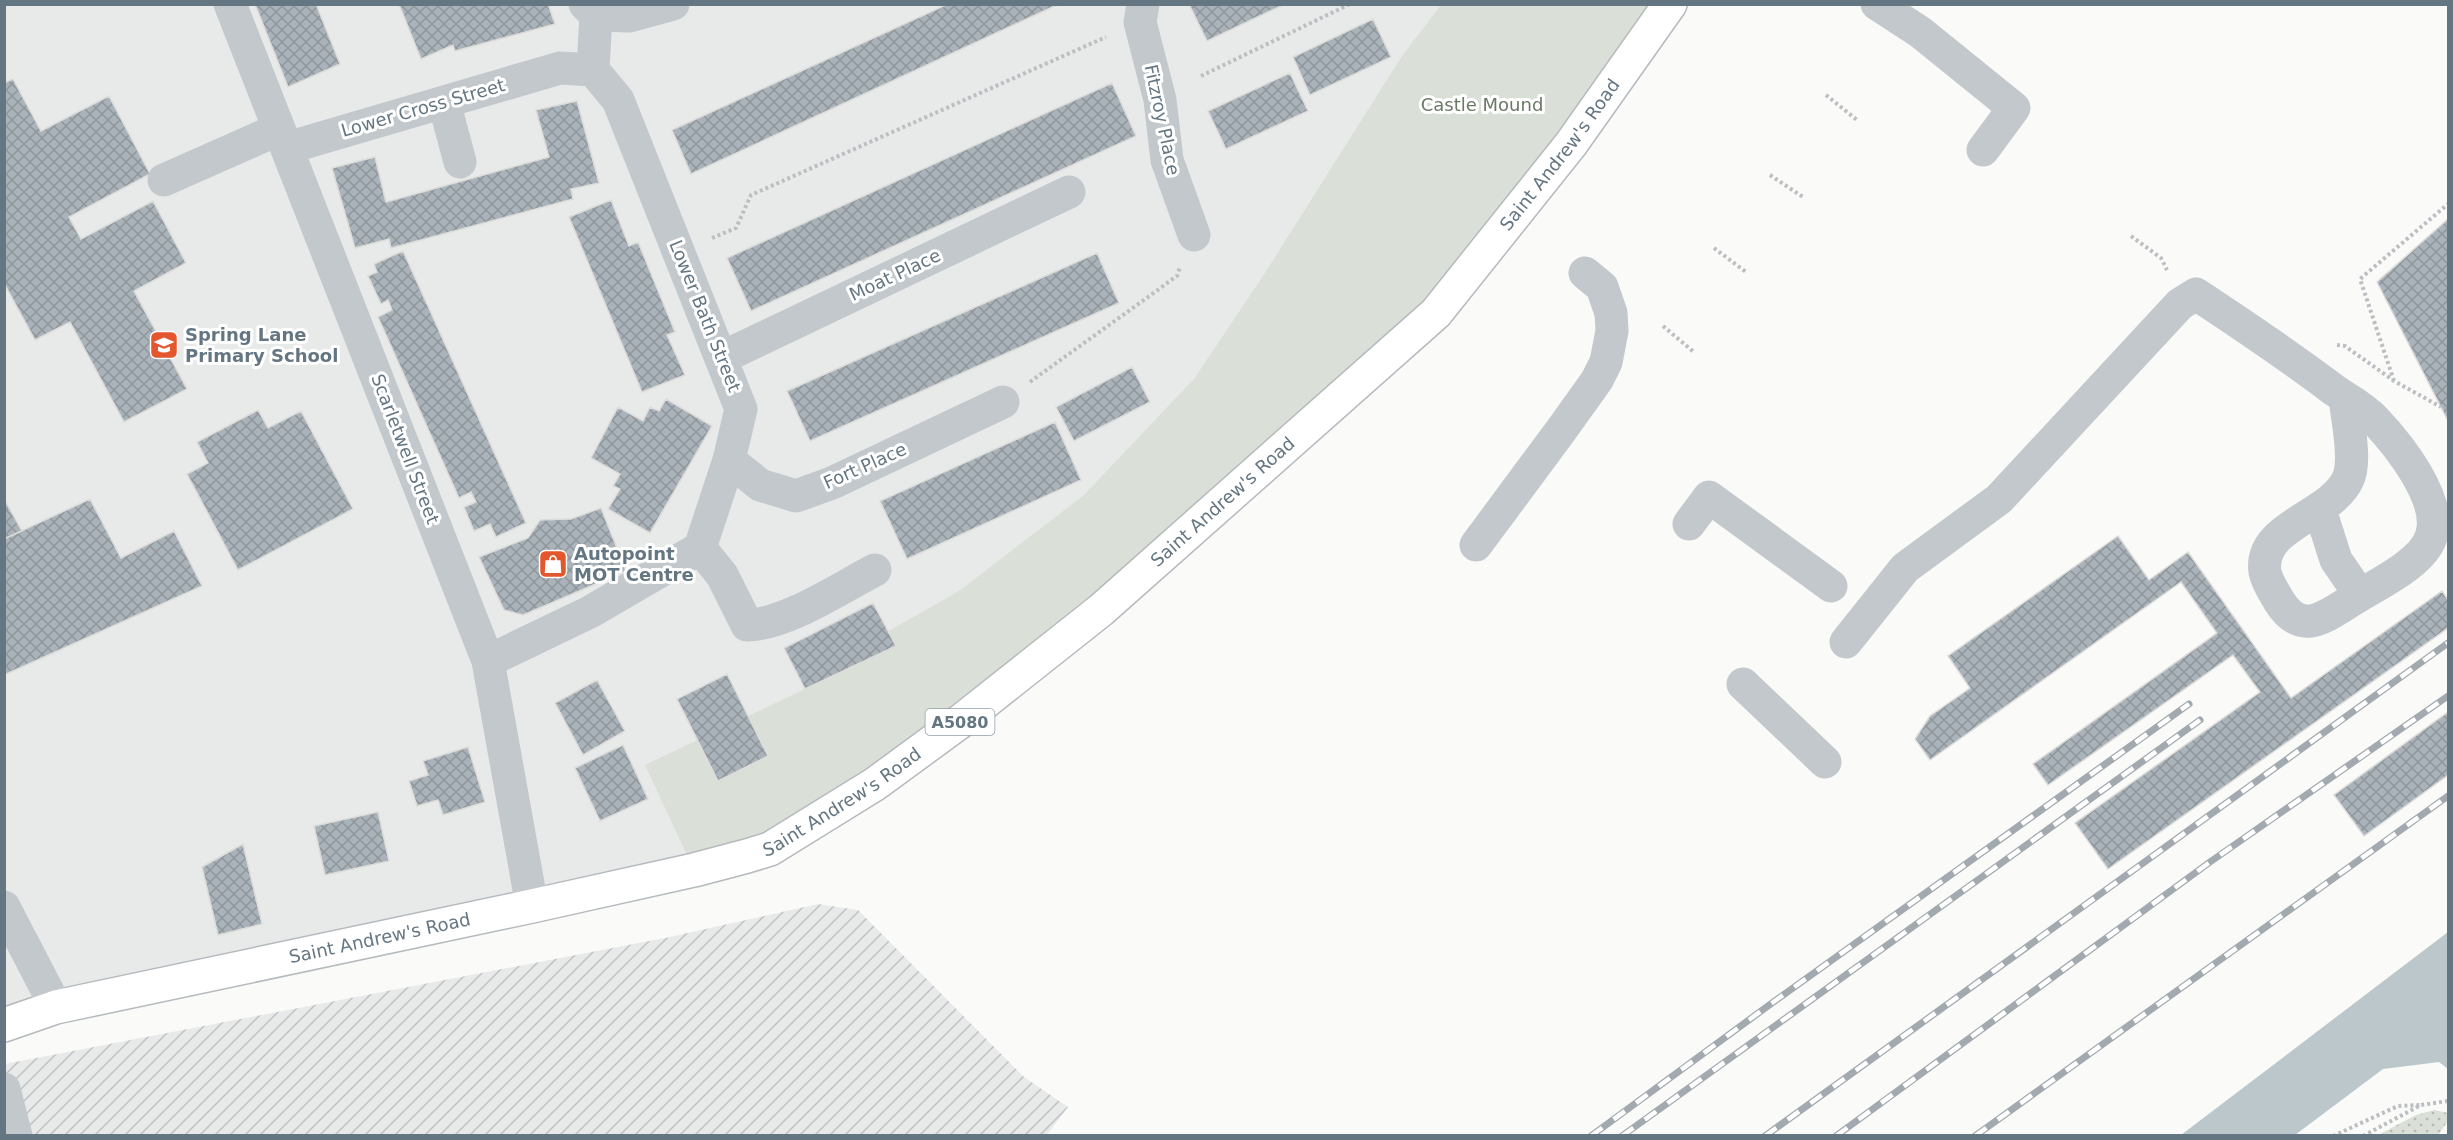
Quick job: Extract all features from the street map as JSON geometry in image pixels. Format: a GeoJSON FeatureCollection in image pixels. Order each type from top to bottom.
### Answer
{"type":"FeatureCollection","features":[{"type":"Feature","properties":{"kind":"main road","name":"Saint Andrew's Road"},"geometry":{"type":"LineString","coordinates":[[4,1025],[56,1007],[532,906],[694,870],[770,849],[875,784],[989,699],[1101,610],[1436,313],[1571,144],[1670,4]]}},
{"type":"Feature","properties":{"kind":"street","name":"Scarletwell Street"},"geometry":{"type":"LineString","coordinates":[[230,4],[488,661],[532,906]]}},
{"type":"Feature","properties":{"kind":"street"},"geometry":{"type":"LineString","coordinates":[[593,70],[590,10],[629,16],[672,4]]}},
{"type":"Feature","properties":{"kind":"street"},"geometry":{"type":"LineString","coordinates":[[1877,4],[1920,32],[2014,108],[1983,150]]}},
{"type":"Feature","properties":{"kind":"street","name":"Fitzroy Place"},"geometry":{"type":"LineString","coordinates":[[1141,13],[1160,100],[1167,160],[1194,235]]}},
{"type":"Feature","properties":{"kind":"street","name":"Lower Cross Street"},"geometry":{"type":"LineString","coordinates":[[164,180],[283,139],[444,102],[560,68],[593,70]]}},
{"type":"Feature","properties":{"kind":"street","name":"Lower Bath Street"},"geometry":{"type":"LineString","coordinates":[[593,70],[618,100],[741,409],[729,460],[700,548]]}},
{"type":"Feature","properties":{"kind":"street"},"geometry":{"type":"LineString","coordinates":[[444,102],[460,162]]}},
{"type":"Feature","properties":{"kind":"street","name":"Moat Place"},"geometry":{"type":"LineString","coordinates":[[721,358],[1069,192]]}},
{"type":"Feature","properties":{"kind":"street"},"geometry":{"type":"LineString","coordinates":[[1476,545],[1597,381],[1606,362],[1612,331],[1611,313],[1602,287],[1585,273]]}},
{"type":"Feature","properties":{"kind":"street"},"geometry":{"type":"LineString","coordinates":[[1846,642],[1905,568],[1999,499],[2180,304],[2183,285],[2273,344],[2373,417],[2404,455],[2429,499],[2440,538],[2424,549],[2410,564],[2312,622],[2299,620],[2287,614],[2272,590],[2265,573],[2265,558],[2270,544],[2283,531],[2320,510],[2338,495],[2349,478],[2352,457],[2345,398]]}},
{"type":"Feature","properties":{"kind":"street","name":"Fort Place"},"geometry":{"type":"LineString","coordinates":[[729,460],[760,484],[796,496],[832,483],[1003,402]]}},
{"type":"Feature","properties":{"kind":"street"},"geometry":{"type":"LineString","coordinates":[[1689,524],[1709,496],[1831,586]]}},
{"type":"Feature","properties":{"kind":"street"},"geometry":{"type":"LineString","coordinates":[[2320,510],[2336,560],[2360,595]]}},
{"type":"Feature","properties":{"kind":"street"},"geometry":{"type":"LineString","coordinates":[[488,661],[590,612],[700,548],[722,575],[747,625],[760,625],[783,618],[875,570]]}},
{"type":"Feature","properties":{"kind":"street"},"geometry":{"type":"LineString","coordinates":[[1743,684],[1825,762]]}},
{"type":"Feature","properties":{"kind":"street"},"geometry":{"type":"LineString","coordinates":[[4,907],[56,1007]]}},
{"type":"Feature","properties":{"kind":"street"},"geometry":{"type":"LineString","coordinates":[[4,1089],[16,1136]]}},
{"type":"Feature","properties":{"kind":"path"},"geometry":{"type":"LineString","coordinates":[[1201,76],[1350,4]]}},
{"type":"Feature","properties":{"kind":"path"},"geometry":{"type":"LineString","coordinates":[[679,252],[736,228],[751,195],[1141,13]]}},
{"type":"Feature","properties":{"kind":"path"},"geometry":{"type":"LineString","coordinates":[[1826,95],[1857,120]]}},
{"type":"Feature","properties":{"kind":"path"},"geometry":{"type":"LineString","coordinates":[[1770,175],[1803,197]]}},
{"type":"Feature","properties":{"kind":"path"},"geometry":{"type":"LineString","coordinates":[[2394,381],[2360,279],[2448,204]]}},
{"type":"Feature","properties":{"kind":"path"},"geometry":{"type":"LineString","coordinates":[[1003,402],[1177,276],[1194,235]]}},
{"type":"Feature","properties":{"kind":"path"},"geometry":{"type":"LineString","coordinates":[[2131,236],[2161,258],[2183,285]]}},
{"type":"Feature","properties":{"kind":"path"},"geometry":{"type":"LineString","coordinates":[[1714,248],[1746,272]]}},
{"type":"Feature","properties":{"kind":"path"},"geometry":{"type":"LineString","coordinates":[[1663,326],[1695,353]]}},
{"type":"Feature","properties":{"kind":"path"},"geometry":{"type":"LineString","coordinates":[[2333,1136],[2398,1106],[2448,1101]]}},
{"type":"Feature","properties":{"kind":"path"},"geometry":{"type":"LineString","coordinates":[[2362,1136],[2421,1105]]}},
{"type":"Feature","properties":{"kind":"shaded area"},"geometry":{"type":"Polygon","coordinates":[[[5,5],[1670,5],[747,856],[5,1025],[5,5]]]}},
{"type":"Feature","properties":{"kind":"shaded area"},"geometry":{"type":"Polygon","coordinates":[[[818,904],[858,910],[1024,1077],[1068,1107],[1046,1136],[5,1136],[5,1064],[670,937],[818,904]]]}},
{"type":"Feature","properties":{"kind":"shaded area"},"geometry":{"type":"Polygon","coordinates":[[[2448,932],[2448,1069],[2439,1062],[2383,1069],[2295,1135],[2181,1135],[2448,932]]]}},
{"type":"Feature","properties":{"kind":"green space","name":"Castle Mound"},"geometry":{"type":"Polygon","coordinates":[[[1441,5],[1670,5],[1436,313],[875,784],[694,870],[645,765],[896,646],[889,631],[959,591],[1083,496],[1194,379],[1265,273],[1402,56],[1441,5]]]}},
{"type":"Feature","properties":{"kind":"green space"},"geometry":{"type":"Polygon","coordinates":[[[2434,1110],[2448,1113],[2448,1121],[2438,1135],[2378,1135],[2416,1115],[2434,1110]]]}},
{"type":"Feature","properties":{"kind":"building"},"geometry":{"type":"Polygon","coordinates":[[[255,4],[316,4],[340,64],[288,87],[255,4]]]}},
{"type":"Feature","properties":{"kind":"building"},"geometry":{"type":"Polygon","coordinates":[[[399,4],[548,4],[555,24],[455,51],[453,45],[421,59],[399,4]]]}},
{"type":"Feature","properties":{"kind":"building"},"geometry":{"type":"Polygon","coordinates":[[[948,4],[1059,4],[691,174],[672,130],[948,4]]]}},
{"type":"Feature","properties":{"kind":"building"},"geometry":{"type":"Polygon","coordinates":[[[1189,4],[1285,4],[1207,41],[1189,4]]]}},
{"type":"Feature","properties":{"kind":"building"},"geometry":{"type":"Polygon","coordinates":[[[1373,19],[1391,57],[1310,95],[1293,57],[1373,19]]]}},
{"type":"Feature","properties":{"kind":"building"},"geometry":{"type":"Polygon","coordinates":[[[1290,73],[1308,111],[1226,149],[1208,111],[1290,73]]]}},
{"type":"Feature","properties":{"kind":"building","name":"Spring Lane Primary School"},"geometry":{"type":"Polygon","coordinates":[[[13,79],[41,131],[109,96],[150,174],[69,217],[81,239],[153,201],[186,263],[134,291],[187,389],[124,422],[70,322],[35,340],[4,283],[4,83],[13,79]]]}},
{"type":"Feature","properties":{"kind":"building"},"geometry":{"type":"Polygon","coordinates":[[[1112,83],[1136,136],[751,311],[727,258],[1112,83]]]}},
{"type":"Feature","properties":{"kind":"building"},"geometry":{"type":"Polygon","coordinates":[[[577,101],[599,183],[571,189],[573,199],[391,248],[389,239],[355,248],[332,168],[375,157],[386,202],[549,157],[536,110],[577,101]]]}},
{"type":"Feature","properties":{"kind":"building"},"geometry":{"type":"Polygon","coordinates":[[[611,200],[629,246],[638,242],[675,332],[667,335],[685,375],[642,392],[569,217],[611,200]]]}},
{"type":"Feature","properties":{"kind":"building"},"geometry":{"type":"Polygon","coordinates":[[[2448,219],[2448,421],[2377,282],[2448,219]]]}},
{"type":"Feature","properties":{"kind":"building"},"geometry":{"type":"Polygon","coordinates":[[[403,251],[526,523],[496,537],[490,524],[474,531],[464,507],[476,502],[471,492],[459,498],[378,317],[392,310],[388,300],[381,304],[368,276],[377,272],[374,264],[403,251]]]}},
{"type":"Feature","properties":{"kind":"building"},"geometry":{"type":"Polygon","coordinates":[[[1097,253],[1119,303],[810,441],[787,391],[1097,253]]]}},
{"type":"Feature","properties":{"kind":"building"},"geometry":{"type":"Polygon","coordinates":[[[1132,367],[1150,402],[1074,441],[1056,407],[1132,367]]]}},
{"type":"Feature","properties":{"kind":"building"},"geometry":{"type":"Polygon","coordinates":[[[666,399],[712,426],[650,533],[608,509],[620,489],[613,486],[620,474],[591,458],[618,407],[643,421],[650,407],[659,411],[666,399]]]}},
{"type":"Feature","properties":{"kind":"building"},"geometry":{"type":"Polygon","coordinates":[[[258,410],[268,428],[301,411],[353,509],[238,570],[187,474],[208,463],[197,442],[258,410]]]}},
{"type":"Feature","properties":{"kind":"building"},"geometry":{"type":"Polygon","coordinates":[[[1055,422],[1081,480],[907,559],[880,501],[1055,422]]]}},
{"type":"Feature","properties":{"kind":"building"},"geometry":{"type":"Polygon","coordinates":[[[4,499],[22,531],[4,539],[4,499]]]}},
{"type":"Feature","properties":{"kind":"building"},"geometry":{"type":"Polygon","coordinates":[[[90,499],[121,558],[174,531],[202,586],[4,675],[4,539],[90,499]]]}},
{"type":"Feature","properties":{"kind":"building","name":"Autopoint MOT Centre"},"geometry":{"type":"Polygon","coordinates":[[[601,508],[626,571],[523,615],[504,610],[479,557],[528,538],[540,520],[571,519],[601,508]]]}},
{"type":"Feature","properties":{"kind":"building"},"geometry":{"type":"Polygon","coordinates":[[[2118,536],[2149,580],[2188,552],[2291,698],[2442,591],[2448,600],[2448,628],[2108,869],[2075,823],[2260,692],[2233,655],[2048,785],[2033,764],[2217,633],[2181,582],[1930,760],[1915,739],[1930,716],[1970,688],[1948,656],[2118,536]]]}},
{"type":"Feature","properties":{"kind":"building"},"geometry":{"type":"Polygon","coordinates":[[[873,603],[896,646],[805,689],[784,648],[873,603]]]}},
{"type":"Feature","properties":{"kind":"building"},"geometry":{"type":"Polygon","coordinates":[[[727,674],[768,756],[718,781],[677,699],[727,674]]]}},
{"type":"Feature","properties":{"kind":"building"},"geometry":{"type":"Polygon","coordinates":[[[597,680],[625,731],[583,755],[555,703],[597,680]]]}},
{"type":"Feature","properties":{"kind":"building"},"geometry":{"type":"Polygon","coordinates":[[[2448,712],[2448,775],[2364,836],[2334,795],[2448,712]]]}},
{"type":"Feature","properties":{"kind":"building"},"geometry":{"type":"Polygon","coordinates":[[[623,745],[648,799],[600,821],[575,768],[623,745]]]}},
{"type":"Feature","properties":{"kind":"building"},"geometry":{"type":"Polygon","coordinates":[[[468,747],[485,802],[443,815],[438,800],[417,806],[409,781],[428,775],[423,761],[468,747]]]}},
{"type":"Feature","properties":{"kind":"building"},"geometry":{"type":"Polygon","coordinates":[[[378,812],[389,861],[325,875],[314,826],[378,812]]]}},
{"type":"Feature","properties":{"kind":"building"},"geometry":{"type":"Polygon","coordinates":[[[243,844],[262,924],[218,935],[202,867],[243,844]]]}},
{"type":"Feature","properties":{"kind":"railway"},"geometry":{"type":"LineString","coordinates":[[1765,1136],[2448,643]]}},
{"type":"Feature","properties":{"kind":"railway"},"geometry":{"type":"LineString","coordinates":[[1836,1136],[2210,862],[2448,696]]}},
{"type":"Feature","properties":{"kind":"railway"},"geometry":{"type":"LineString","coordinates":[[1591,1136],[1772,1003],[2189,704]]}},
{"type":"Feature","properties":{"kind":"railway"},"geometry":{"type":"LineString","coordinates":[[1622,1136],[2200,720]]}},
{"type":"Feature","properties":{"kind":"railway"},"geometry":{"type":"LineString","coordinates":[[1975,1136],[2448,796]]}},
{"type":"Feature","properties":{"kind":"place","name":"Spring Lane Primary School"},"geometry":{"type":"Point","coordinates":[164,345]}},
{"type":"Feature","properties":{"kind":"place","name":"Autopoint MOT Centre"},"geometry":{"type":"Point","coordinates":[553,564]}}]}
